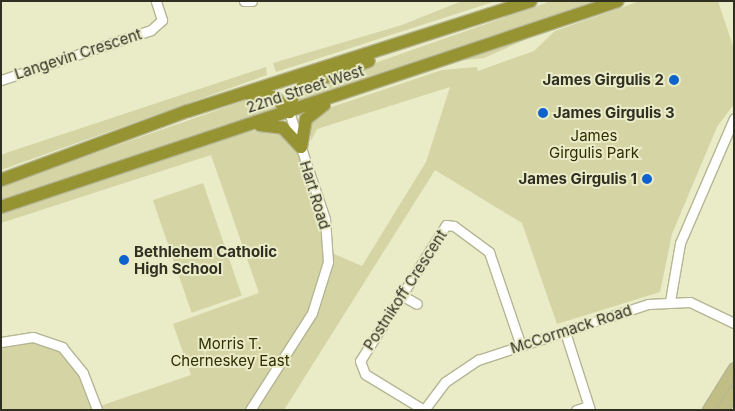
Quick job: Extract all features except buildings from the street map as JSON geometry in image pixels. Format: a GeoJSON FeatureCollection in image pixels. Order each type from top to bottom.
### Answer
{"type":"FeatureCollection","features":[{"type":"Feature","properties":{"kind":"highway","name":"22nd Street West"},"geometry":{"type":"LineString","coordinates":[[1,180],[238,94],[531,1]]}},
{"type":"Feature","properties":{"kind":"highway","name":"22nd Street West"},"geometry":{"type":"LineString","coordinates":[[1,207],[618,1]]}},
{"type":"Feature","properties":{"kind":"highway"},"geometry":{"type":"LineString","coordinates":[[289,112],[293,95],[304,85],[463,23]]}},
{"type":"Feature","properties":{"kind":"highway"},"geometry":{"type":"LineString","coordinates":[[238,94],[274,97],[289,112]]}},
{"type":"Feature","properties":{"kind":"highway"},"geometry":{"type":"LineString","coordinates":[[300,147],[306,119],[335,97]]}},
{"type":"Feature","properties":{"kind":"highway"},"geometry":{"type":"LineString","coordinates":[[250,124],[280,126],[300,147]]}},
{"type":"Feature","properties":{"kind":"main road"},"geometry":{"type":"LineString","coordinates":[[708,410],[734,368]]}},
{"type":"Feature","properties":{"kind":"main road"},"geometry":{"type":"LineString","coordinates":[[722,410],[734,391]]}},
{"type":"Feature","properties":{"kind":"street","name":"Langevin Crescent"},"geometry":{"type":"LineString","coordinates":[[1,80],[151,30],[162,20],[156,1]]}},
{"type":"Feature","properties":{"kind":"street"},"geometry":{"type":"LineString","coordinates":[[244,1],[252,1]]}},
{"type":"Feature","properties":{"kind":"street","name":"Hart Road"},"geometry":{"type":"LineString","coordinates":[[250,410],[312,313],[325,278],[327,230],[289,112]]}},
{"type":"Feature","properties":{"kind":"street"},"geometry":{"type":"LineString","coordinates":[[670,301],[680,242],[734,118]]}},
{"type":"Feature","properties":{"kind":"street","name":"Postnikoff Crescent"},"geometry":{"type":"LineString","coordinates":[[424,410],[366,374],[359,365],[443,227],[454,226],[489,252],[521,346]]}},
{"type":"Feature","properties":{"kind":"street"},"geometry":{"type":"LineString","coordinates":[[401,295],[416,304]]}},
{"type":"Feature","properties":{"kind":"street","name":"McCormack Road"},"geometry":{"type":"LineString","coordinates":[[424,410],[459,371],[521,346],[670,301],[704,306],[734,323]]}},
{"type":"Feature","properties":{"kind":"street"},"geometry":{"type":"LineString","coordinates":[[565,332],[589,408],[576,410]]}},
{"type":"Feature","properties":{"kind":"street"},"geometry":{"type":"LineString","coordinates":[[1,342],[33,337],[62,347],[83,373],[97,410]]}},
{"type":"Feature","properties":{"kind":"green space"},"geometry":{"type":"Polygon","coordinates":[[[462,1],[496,1],[276,72],[273,63],[402,25],[462,1]]]}},
{"type":"Feature","properties":{"kind":"green space"},"geometry":{"type":"Polygon","coordinates":[[[551,1],[597,1],[298,101],[310,86],[551,1]]]}},
{"type":"Feature","properties":{"kind":"green space"},"geometry":{"type":"Polygon","coordinates":[[[640,1],[718,1],[734,49],[734,104],[717,127],[672,234],[660,292],[557,324],[522,223],[435,170],[284,410],[1,410],[1,338],[29,333],[65,345],[84,367],[100,406],[191,375],[173,324],[259,293],[211,155],[1,223],[1,212],[243,132],[276,129],[271,135],[281,132],[298,155],[321,221],[325,250],[362,266],[426,162],[450,87],[317,129],[311,141],[310,128],[317,112],[442,70],[477,67],[478,71],[534,51],[555,31],[640,1]]]}},
{"type":"Feature","properties":{"kind":"green space"},"geometry":{"type":"Polygon","coordinates":[[[538,34],[484,58],[456,61],[538,34]]]}},
{"type":"Feature","properties":{"kind":"green space"},"geometry":{"type":"Polygon","coordinates":[[[266,67],[267,75],[1,170],[1,155],[266,67]]]}},
{"type":"Feature","properties":{"kind":"green space"},"geometry":{"type":"Polygon","coordinates":[[[249,99],[272,99],[276,109],[1,200],[1,186],[249,99]]]}},
{"type":"Feature","properties":{"kind":"green space"},"geometry":{"type":"Polygon","coordinates":[[[203,183],[242,296],[192,313],[153,200],[203,183]]]}},
{"type":"Feature","properties":{"kind":"place","name":"James Girgulis 2"},"geometry":{"type":"Point","coordinates":[674,80]}},
{"type":"Feature","properties":{"kind":"place","name":"James Girgulis 3"},"geometry":{"type":"Point","coordinates":[543,113]}},
{"type":"Feature","properties":{"kind":"place","name":"James Girgulis 1"},"geometry":{"type":"Point","coordinates":[647,179]}},
{"type":"Feature","properties":{"kind":"place","name":"Bethlehem Catholic High School"},"geometry":{"type":"Point","coordinates":[124,260]}},
{"type":"Feature","properties":{"kind":"park label","name":"James Girgulis Park"},"geometry":{"type":"Point","coordinates":[594,144]}},
{"type":"Feature","properties":{"kind":"park label","name":"Morris T. Cherneskey East"},"geometry":{"type":"Point","coordinates":[230,352]}}]}
